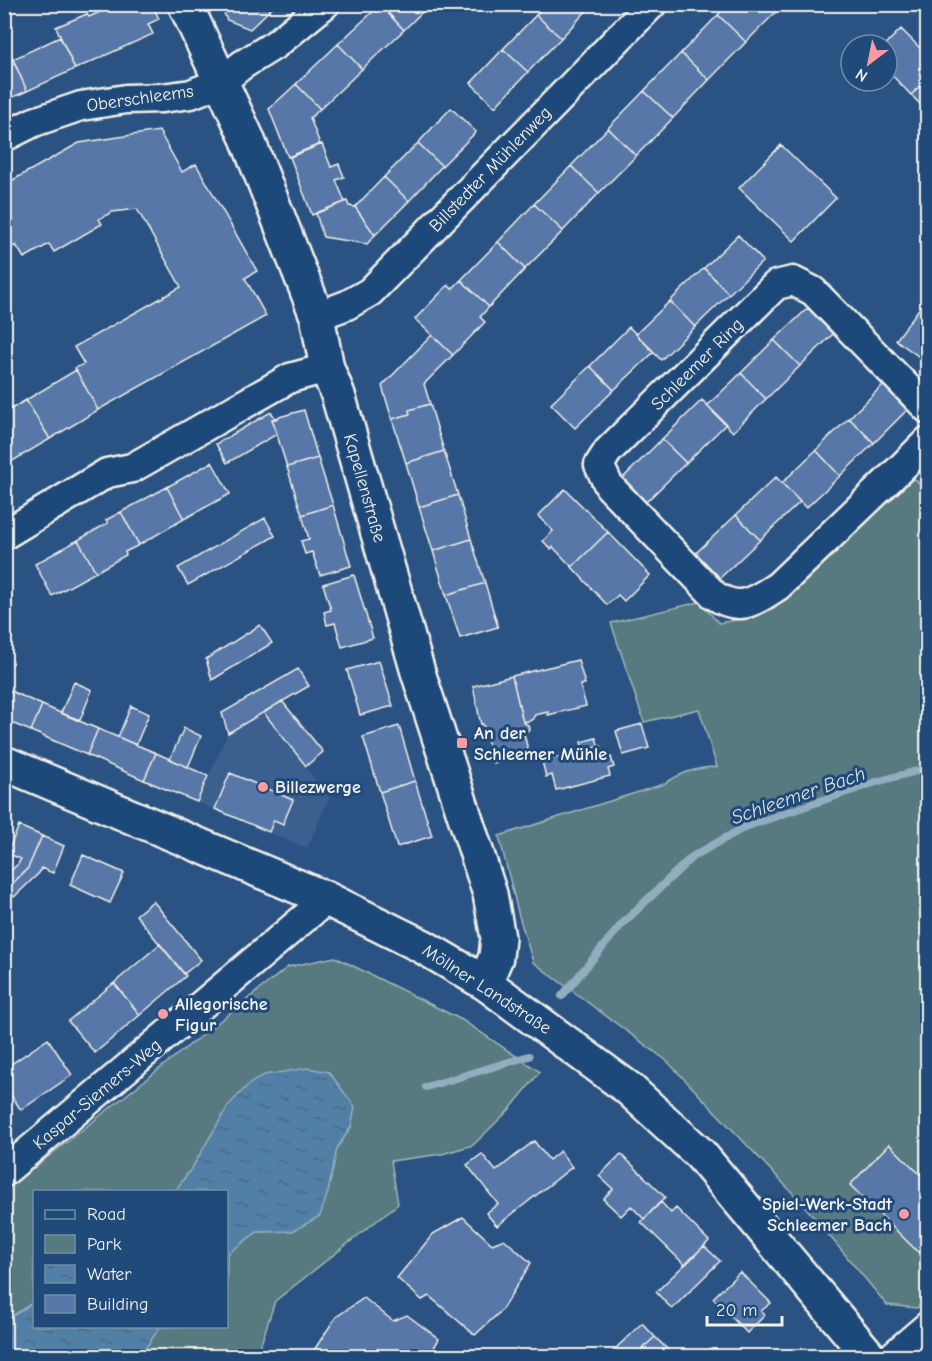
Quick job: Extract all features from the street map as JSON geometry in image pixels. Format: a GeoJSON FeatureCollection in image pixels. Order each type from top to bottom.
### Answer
{"type":"FeatureCollection","features":[{"type":"Feature","properties":{"kind":"street","name":"Kapellenstraße"},"geometry":{"type":"LineString","coordinates":[[185,4],[247,138],[317,316],[327,368],[338,395],[418,672],[490,894],[498,939],[496,957],[485,983]]}},
{"type":"Feature","properties":{"kind":"street","name":"Oberschleems"},"geometry":{"type":"LineString","coordinates":[[4,137],[34,122],[81,106],[126,99],[191,94],[221,82],[242,64],[276,44],[325,4]]}},
{"type":"Feature","properties":{"kind":"street","name":"Billstedter Mühlenweg"},"geometry":{"type":"LineString","coordinates":[[317,316],[347,305],[370,292],[652,4]]}},
{"type":"Feature","properties":{"kind":"street","name":"Schleemer Ring"},"geometry":{"type":"LineString","coordinates":[[927,409],[813,291],[793,281],[776,285],[608,451],[599,465],[609,486],[714,595],[729,603],[746,604],[778,586],[927,441]]}},
{"type":"Feature","properties":{"kind":"street"},"geometry":{"type":"LineString","coordinates":[[4,535],[107,473],[132,468],[290,378],[327,368]]}},
{"type":"Feature","properties":{"kind":"street","name":"Möllner Landstraße"},"geometry":{"type":"LineString","coordinates":[[4,763],[327,899],[422,946],[485,983],[628,1088],[700,1154],[869,1356]]}},
{"type":"Feature","properties":{"kind":"street","name":"Kaspar-Siemers-Weg"},"geometry":{"type":"LineString","coordinates":[[4,1172],[327,899]]}},
{"type":"Feature","properties":{"kind":"street"},"geometry":{"type":"LineString","coordinates":[[893,1356],[927,1326]]}},
{"type":"Feature","properties":{"kind":"shaded area","name":"Billezwerge"},"geometry":{"type":"Polygon","coordinates":[[[264,713],[329,798],[307,848],[197,802],[228,733],[264,713]]]}},
{"type":"Feature","properties":{"kind":"green space"},"geometry":{"type":"Polygon","coordinates":[[[914,478],[927,492],[928,1298],[917,1308],[887,1305],[802,1203],[667,1061],[533,962],[499,836],[664,784],[689,771],[717,767],[699,709],[644,722],[611,623],[699,602],[719,623],[742,619],[774,608],[914,478]]]}},
{"type":"Feature","properties":{"kind":"green space"},"geometry":{"type":"Polygon","coordinates":[[[335,957],[462,1020],[540,1072],[510,1109],[473,1145],[442,1154],[391,1161],[398,1204],[275,1301],[257,1356],[140,1356],[159,1328],[228,1328],[228,1253],[257,1232],[293,1231],[328,1192],[337,1148],[351,1127],[192,1168],[176,1190],[33,1190],[33,1303],[5,1321],[5,1191],[288,967],[335,957]]]}},
{"type":"Feature","properties":{"kind":"water"},"geometry":{"type":"Polygon","coordinates":[[[308,1068],[329,1072],[355,1107],[351,1127],[337,1148],[328,1192],[320,1216],[293,1231],[257,1232],[228,1253],[228,1190],[176,1190],[192,1168],[228,1106],[249,1084],[264,1075],[308,1068]]]}},
{"type":"Feature","properties":{"kind":"water"},"geometry":{"type":"Polygon","coordinates":[[[33,1303],[33,1328],[159,1328],[140,1356],[5,1356],[5,1321],[33,1303]]]}},
{"type":"Feature","properties":{"kind":"building"},"geometry":{"type":"Polygon","coordinates":[[[117,4],[152,4],[159,19],[148,24],[153,34],[75,69],[56,27],[87,14],[89,17],[117,4]]]}},
{"type":"Feature","properties":{"kind":"building"},"geometry":{"type":"Polygon","coordinates":[[[220,4],[276,4],[250,29],[227,20],[220,4]]]}},
{"type":"Feature","properties":{"kind":"building"},"geometry":{"type":"Polygon","coordinates":[[[380,4],[430,4],[404,30],[380,4]]]}},
{"type":"Feature","properties":{"kind":"building"},"geometry":{"type":"Polygon","coordinates":[[[546,4],[593,4],[561,38],[536,15],[546,4]]]}},
{"type":"Feature","properties":{"kind":"building"},"geometry":{"type":"Polygon","coordinates":[[[728,4],[783,5],[746,42],[718,15],[728,4]]]}},
{"type":"Feature","properties":{"kind":"building"},"geometry":{"type":"Polygon","coordinates":[[[380,5],[404,30],[362,69],[338,44],[380,5]]]}},
{"type":"Feature","properties":{"kind":"building"},"geometry":{"type":"Polygon","coordinates":[[[536,15],[561,38],[528,72],[503,49],[536,15]]]}},
{"type":"Feature","properties":{"kind":"building"},"geometry":{"type":"Polygon","coordinates":[[[718,15],[746,42],[709,80],[681,53],[718,15]]]}},
{"type":"Feature","properties":{"kind":"building"},"geometry":{"type":"Polygon","coordinates":[[[901,29],[928,56],[928,79],[911,95],[899,82],[899,33],[897,33],[901,29]]]}},
{"type":"Feature","properties":{"kind":"building"},"geometry":{"type":"Polygon","coordinates":[[[60,37],[75,69],[27,91],[13,59],[60,37]]]}},
{"type":"Feature","properties":{"kind":"building"},"geometry":{"type":"Polygon","coordinates":[[[338,44],[362,69],[320,109],[296,84],[338,44]]]}},
{"type":"Feature","properties":{"kind":"building"},"geometry":{"type":"Polygon","coordinates":[[[503,49],[528,72],[495,107],[471,83],[503,49]]]}},
{"type":"Feature","properties":{"kind":"building"},"geometry":{"type":"Polygon","coordinates":[[[9,51],[27,91],[4,101],[4,54],[9,51]]]}},
{"type":"Feature","properties":{"kind":"building"},"geometry":{"type":"Polygon","coordinates":[[[681,53],[709,80],[673,118],[644,91],[681,53]]]}},
{"type":"Feature","properties":{"kind":"building"},"geometry":{"type":"Polygon","coordinates":[[[928,79],[928,112],[911,95],[928,79]]]}},
{"type":"Feature","properties":{"kind":"building"},"geometry":{"type":"Polygon","coordinates":[[[296,84],[320,109],[310,118],[320,144],[288,157],[269,109],[296,84]]]}},
{"type":"Feature","properties":{"kind":"building"},"geometry":{"type":"Polygon","coordinates":[[[644,91],[673,118],[636,156],[608,128],[644,91]]]}},
{"type":"Feature","properties":{"kind":"building"},"geometry":{"type":"Polygon","coordinates":[[[451,108],[476,132],[442,166],[418,143],[451,108]]]}},
{"type":"Feature","properties":{"kind":"building"},"geometry":{"type":"Polygon","coordinates":[[[608,128],[636,156],[599,193],[571,166],[608,128]]]}},
{"type":"Feature","properties":{"kind":"building"},"geometry":{"type":"Polygon","coordinates":[[[159,131],[182,172],[196,164],[257,271],[245,278],[266,316],[98,410],[75,368],[84,364],[74,347],[181,287],[137,209],[112,212],[99,219],[102,224],[54,252],[49,244],[24,258],[16,245],[7,250],[4,246],[4,185],[79,143],[159,131]]]}},
{"type":"Feature","properties":{"kind":"building"},"geometry":{"type":"Polygon","coordinates":[[[418,143],[442,166],[409,201],[384,177],[418,143]]]}},
{"type":"Feature","properties":{"kind":"building"},"geometry":{"type":"Polygon","coordinates":[[[322,144],[331,167],[339,164],[344,177],[336,180],[345,202],[312,215],[290,157],[322,144]]]}},
{"type":"Feature","properties":{"kind":"building"},"geometry":{"type":"Polygon","coordinates":[[[781,145],[836,198],[794,241],[739,188],[781,145]]]}},
{"type":"Feature","properties":{"kind":"building"},"geometry":{"type":"Polygon","coordinates":[[[571,166],[599,193],[563,231],[534,204],[571,166]]]}},
{"type":"Feature","properties":{"kind":"building"},"geometry":{"type":"Polygon","coordinates":[[[384,177],[409,201],[375,235],[355,207],[384,177]]]}},
{"type":"Feature","properties":{"kind":"building"},"geometry":{"type":"Polygon","coordinates":[[[347,201],[349,206],[355,207],[375,235],[367,244],[323,237],[316,213],[347,201]]]}},
{"type":"Feature","properties":{"kind":"building"},"geometry":{"type":"Polygon","coordinates":[[[534,204],[563,231],[525,269],[498,242],[534,204]]]}},
{"type":"Feature","properties":{"kind":"building"},"geometry":{"type":"Polygon","coordinates":[[[738,235],[763,261],[729,294],[704,268],[738,235]]]}},
{"type":"Feature","properties":{"kind":"building"},"geometry":{"type":"Polygon","coordinates":[[[498,242],[525,269],[489,307],[461,280],[498,242]]]}},
{"type":"Feature","properties":{"kind":"building"},"geometry":{"type":"Polygon","coordinates":[[[704,268],[729,294],[695,327],[670,301],[704,268]]]}},
{"type":"Feature","properties":{"kind":"building"},"geometry":{"type":"Polygon","coordinates":[[[461,280],[489,307],[480,317],[485,322],[453,355],[415,319],[448,285],[452,289],[461,280]]]}},
{"type":"Feature","properties":{"kind":"building"},"geometry":{"type":"Polygon","coordinates":[[[670,301],[695,327],[661,360],[636,334],[670,301]]]}},
{"type":"Feature","properties":{"kind":"building"},"geometry":{"type":"Polygon","coordinates":[[[924,302],[928,305],[928,357],[925,361],[896,340],[924,302]]]}},
{"type":"Feature","properties":{"kind":"building"},"geometry":{"type":"Polygon","coordinates":[[[808,308],[833,334],[800,366],[774,340],[808,308]]]}},
{"type":"Feature","properties":{"kind":"building"},"geometry":{"type":"Polygon","coordinates":[[[629,327],[654,352],[614,390],[590,366],[629,327]]]}},
{"type":"Feature","properties":{"kind":"building"},"geometry":{"type":"Polygon","coordinates":[[[432,335],[453,355],[424,384],[430,404],[409,410],[410,414],[392,419],[382,386],[432,335]]]}},
{"type":"Feature","properties":{"kind":"building"},"geometry":{"type":"Polygon","coordinates":[[[774,340],[800,366],[766,399],[741,373],[774,340]]]}},
{"type":"Feature","properties":{"kind":"building"},"geometry":{"type":"Polygon","coordinates":[[[590,366],[614,390],[575,428],[551,404],[590,366]]]}},
{"type":"Feature","properties":{"kind":"building"},"geometry":{"type":"Polygon","coordinates":[[[76,370],[98,410],[50,439],[26,400],[76,370]]]}},
{"type":"Feature","properties":{"kind":"building"},"geometry":{"type":"Polygon","coordinates":[[[741,373],[766,399],[733,432],[707,406],[741,373]]]}},
{"type":"Feature","properties":{"kind":"building"},"geometry":{"type":"Polygon","coordinates":[[[883,385],[907,410],[874,443],[849,418],[883,385]]]}},
{"type":"Feature","properties":{"kind":"building"},"geometry":{"type":"Polygon","coordinates":[[[26,400],[50,439],[4,466],[4,413],[26,400]]]}},
{"type":"Feature","properties":{"kind":"building"},"geometry":{"type":"Polygon","coordinates":[[[702,400],[726,424],[686,463],[662,439],[702,400]]]}},
{"type":"Feature","properties":{"kind":"building"},"geometry":{"type":"Polygon","coordinates":[[[430,404],[444,451],[406,463],[392,419],[410,414],[409,410],[430,404]]]}},
{"type":"Feature","properties":{"kind":"building"},"geometry":{"type":"Polygon","coordinates":[[[304,410],[318,458],[287,467],[272,419],[304,410]]]}},
{"type":"Feature","properties":{"kind":"building"},"geometry":{"type":"Polygon","coordinates":[[[271,412],[276,419],[272,419],[277,434],[227,463],[216,444],[271,412]]]}},
{"type":"Feature","properties":{"kind":"building"},"geometry":{"type":"Polygon","coordinates":[[[849,418],[874,443],[840,476],[816,450],[849,418]]]}},
{"type":"Feature","properties":{"kind":"building"},"geometry":{"type":"Polygon","coordinates":[[[662,439],[686,463],[646,502],[623,478],[662,439]]]}},
{"type":"Feature","properties":{"kind":"building"},"geometry":{"type":"Polygon","coordinates":[[[816,450],[840,476],[806,508],[782,483],[816,450]]]}},
{"type":"Feature","properties":{"kind":"building"},"geometry":{"type":"Polygon","coordinates":[[[444,451],[458,495],[419,507],[406,463],[444,451]]]}},
{"type":"Feature","properties":{"kind":"building"},"geometry":{"type":"Polygon","coordinates":[[[318,458],[333,505],[302,515],[287,467],[318,458]]]}},
{"type":"Feature","properties":{"kind":"building"},"geometry":{"type":"Polygon","coordinates":[[[212,462],[230,494],[184,519],[167,487],[212,462]]]}},
{"type":"Feature","properties":{"kind":"building"},"geometry":{"type":"Polygon","coordinates":[[[776,477],[800,502],[760,540],[736,515],[776,477]]]}},
{"type":"Feature","properties":{"kind":"building"},"geometry":{"type":"Polygon","coordinates":[[[167,487],[184,519],[139,545],[121,512],[167,487]]]}},
{"type":"Feature","properties":{"kind":"building"},"geometry":{"type":"Polygon","coordinates":[[[565,489],[608,532],[572,567],[553,547],[551,549],[543,541],[553,531],[538,516],[565,489]]]}},
{"type":"Feature","properties":{"kind":"building"},"geometry":{"type":"Polygon","coordinates":[[[458,495],[471,539],[433,551],[419,507],[458,495]]]}},
{"type":"Feature","properties":{"kind":"building"},"geometry":{"type":"Polygon","coordinates":[[[333,505],[351,566],[320,575],[312,552],[305,554],[301,541],[309,539],[302,515],[333,505]]]}},
{"type":"Feature","properties":{"kind":"building"},"geometry":{"type":"Polygon","coordinates":[[[121,512],[139,545],[96,572],[78,540],[108,523],[106,520],[121,512]]]}},
{"type":"Feature","properties":{"kind":"building"},"geometry":{"type":"Polygon","coordinates":[[[736,515],[760,540],[720,578],[696,553],[736,515]]]}},
{"type":"Feature","properties":{"kind":"building"},"geometry":{"type":"Polygon","coordinates":[[[265,518],[275,536],[188,585],[178,568],[265,518]]]}},
{"type":"Feature","properties":{"kind":"building"},"geometry":{"type":"Polygon","coordinates":[[[608,532],[650,575],[624,601],[618,595],[607,605],[572,567],[608,532]]]}},
{"type":"Feature","properties":{"kind":"building"},"geometry":{"type":"Polygon","coordinates":[[[471,539],[485,583],[446,595],[433,551],[471,539]]]}},
{"type":"Feature","properties":{"kind":"building"},"geometry":{"type":"Polygon","coordinates":[[[78,540],[96,572],[52,596],[35,564],[78,540]]]}},
{"type":"Feature","properties":{"kind":"building"},"geometry":{"type":"Polygon","coordinates":[[[354,575],[373,638],[342,647],[335,623],[327,625],[324,612],[331,610],[323,584],[354,575]]]}},
{"type":"Feature","properties":{"kind":"building"},"geometry":{"type":"Polygon","coordinates":[[[485,583],[498,627],[460,638],[446,595],[485,583]]]}},
{"type":"Feature","properties":{"kind":"building"},"geometry":{"type":"Polygon","coordinates":[[[260,625],[272,643],[212,680],[206,659],[260,625]]]}},
{"type":"Feature","properties":{"kind":"building"},"geometry":{"type":"Polygon","coordinates":[[[578,660],[585,684],[580,685],[586,706],[548,715],[548,712],[535,715],[532,720],[523,722],[512,676],[578,660]]]}},
{"type":"Feature","properties":{"kind":"building"},"geometry":{"type":"Polygon","coordinates":[[[379,661],[393,706],[360,715],[347,670],[379,661]]]}},
{"type":"Feature","properties":{"kind":"building"},"geometry":{"type":"Polygon","coordinates":[[[298,669],[309,686],[228,733],[222,713],[298,669]]]}},
{"type":"Feature","properties":{"kind":"building"},"geometry":{"type":"Polygon","coordinates":[[[512,676],[523,722],[528,725],[529,729],[524,734],[529,754],[493,763],[483,724],[481,725],[473,686],[512,676]]]}},
{"type":"Feature","properties":{"kind":"building"},"geometry":{"type":"Polygon","coordinates":[[[74,682],[92,690],[80,720],[61,713],[74,682]]]}},
{"type":"Feature","properties":{"kind":"building"},"geometry":{"type":"Polygon","coordinates":[[[4,688],[42,705],[31,731],[4,720],[4,688]]]}},
{"type":"Feature","properties":{"kind":"building"},"geometry":{"type":"Polygon","coordinates":[[[282,701],[323,752],[306,766],[264,713],[282,701]]]}},
{"type":"Feature","properties":{"kind":"building"},"geometry":{"type":"Polygon","coordinates":[[[42,705],[98,729],[87,755],[31,731],[42,705]]]}},
{"type":"Feature","properties":{"kind":"building"},"geometry":{"type":"Polygon","coordinates":[[[131,706],[149,714],[136,745],[118,737],[131,706]]]}},
{"type":"Feature","properties":{"kind":"building"},"geometry":{"type":"Polygon","coordinates":[[[642,724],[649,748],[623,755],[616,731],[642,724]]]}},
{"type":"Feature","properties":{"kind":"building"},"geometry":{"type":"Polygon","coordinates":[[[399,726],[415,781],[380,792],[363,737],[399,726]]]}},
{"type":"Feature","properties":{"kind":"building"},"geometry":{"type":"Polygon","coordinates":[[[184,728],[201,736],[188,767],[170,759],[184,728]]]}},
{"type":"Feature","properties":{"kind":"building"},"geometry":{"type":"Polygon","coordinates":[[[98,729],[156,753],[144,780],[87,755],[98,729]]]}},
{"type":"Feature","properties":{"kind":"building"},"geometry":{"type":"Polygon","coordinates":[[[596,738],[599,747],[583,750],[581,742],[596,738]]]}},
{"type":"Feature","properties":{"kind":"building"},"geometry":{"type":"Polygon","coordinates":[[[601,746],[604,759],[611,757],[614,767],[608,769],[610,776],[556,790],[552,775],[546,777],[542,761],[601,746]]]}},
{"type":"Feature","properties":{"kind":"building"},"geometry":{"type":"Polygon","coordinates":[[[156,753],[208,776],[197,802],[144,780],[156,753]]]}},
{"type":"Feature","properties":{"kind":"building"},"geometry":{"type":"Polygon","coordinates":[[[230,773],[293,800],[283,824],[274,820],[269,832],[215,809],[230,773]]]}},
{"type":"Feature","properties":{"kind":"building"},"geometry":{"type":"Polygon","coordinates":[[[415,781],[432,836],[397,847],[380,792],[415,781]]]}},
{"type":"Feature","properties":{"kind":"building"},"geometry":{"type":"Polygon","coordinates":[[[19,826],[42,836],[28,868],[7,889],[4,887],[4,877],[21,859],[7,853],[19,826]]]}},
{"type":"Feature","properties":{"kind":"building"},"geometry":{"type":"Polygon","coordinates":[[[42,836],[64,846],[53,873],[41,868],[39,873],[14,897],[7,889],[28,868],[42,836]]]}},
{"type":"Feature","properties":{"kind":"building"},"geometry":{"type":"Polygon","coordinates":[[[83,855],[124,873],[110,903],[70,885],[83,855]]]}},
{"type":"Feature","properties":{"kind":"building"},"geometry":{"type":"Polygon","coordinates":[[[153,901],[201,960],[184,974],[136,915],[153,901]]]}},
{"type":"Feature","properties":{"kind":"building"},"geometry":{"type":"Polygon","coordinates":[[[160,944],[186,976],[140,1015],[114,983],[160,944]]]}},
{"type":"Feature","properties":{"kind":"building"},"geometry":{"type":"Polygon","coordinates":[[[114,983],[140,1015],[95,1053],[68,1021],[114,983]]]}},
{"type":"Feature","properties":{"kind":"building"},"geometry":{"type":"Polygon","coordinates":[[[48,1039],[72,1075],[21,1110],[4,1085],[4,1069],[48,1039]]]}},
{"type":"Feature","properties":{"kind":"building"},"geometry":{"type":"Polygon","coordinates":[[[534,1141],[549,1160],[560,1151],[572,1167],[497,1226],[486,1213],[498,1204],[467,1165],[482,1154],[496,1171],[534,1141]]]}},
{"type":"Feature","properties":{"kind":"building","name":"Spiel-Werk-Stadt Schleemer Bach"},"geometry":{"type":"Polygon","coordinates":[[[889,1144],[928,1182],[928,1244],[919,1253],[850,1185],[889,1144]]]}},
{"type":"Feature","properties":{"kind":"building"},"geometry":{"type":"Polygon","coordinates":[[[621,1154],[665,1197],[644,1219],[631,1206],[621,1216],[603,1199],[613,1189],[599,1176],[621,1154]]]}},
{"type":"Feature","properties":{"kind":"building"},"geometry":{"type":"Polygon","coordinates":[[[661,1202],[671,1213],[676,1208],[709,1241],[685,1265],[641,1222],[661,1202]]]}},
{"type":"Feature","properties":{"kind":"building"},"geometry":{"type":"Polygon","coordinates":[[[463,1217],[492,1244],[504,1239],[531,1263],[501,1311],[475,1335],[429,1296],[422,1300],[397,1278],[433,1234],[463,1217]]]}},
{"type":"Feature","properties":{"kind":"building"},"geometry":{"type":"Polygon","coordinates":[[[704,1246],[720,1261],[672,1309],[656,1292],[704,1246]]]}},
{"type":"Feature","properties":{"kind":"building"},"geometry":{"type":"Polygon","coordinates":[[[740,1272],[771,1303],[761,1311],[765,1315],[747,1333],[713,1298],[740,1272]]]}},
{"type":"Feature","properties":{"kind":"building"},"geometry":{"type":"Polygon","coordinates":[[[364,1298],[393,1321],[407,1315],[439,1339],[429,1356],[310,1356],[336,1317],[364,1298]]]}},
{"type":"Feature","properties":{"kind":"building"},"geometry":{"type":"Polygon","coordinates":[[[642,1323],[655,1337],[634,1356],[617,1356],[612,1352],[642,1323]]]}},
{"type":"Feature","properties":{"kind":"building"},"geometry":{"type":"Polygon","coordinates":[[[655,1337],[668,1350],[662,1356],[634,1356],[655,1337]]]}},
{"type":"Feature","properties":{"kind":"waterway","name":"Schleemer Bach"},"geometry":{"type":"LineString","coordinates":[[562,996],[622,924],[692,857],[745,827],[876,782],[928,768]]}},
{"type":"Feature","properties":{"kind":"waterway","name":"Schleemer Bach"},"geometry":{"type":"LineString","coordinates":[[426,1087],[529,1056]]}},
{"type":"Feature","properties":{"kind":"place","name":"An der Schleemer Mühle"},"geometry":{"type":"Point","coordinates":[462,743]}},
{"type":"Feature","properties":{"kind":"place","name":"Billezwerge"},"geometry":{"type":"Point","coordinates":[263,787]}},
{"type":"Feature","properties":{"kind":"place","name":"Allegorische Figur"},"geometry":{"type":"Point","coordinates":[163,1014]}},
{"type":"Feature","properties":{"kind":"place","name":"Spiel-Werk-Stadt Schleemer Bach"},"geometry":{"type":"Point","coordinates":[904,1214]}}]}
